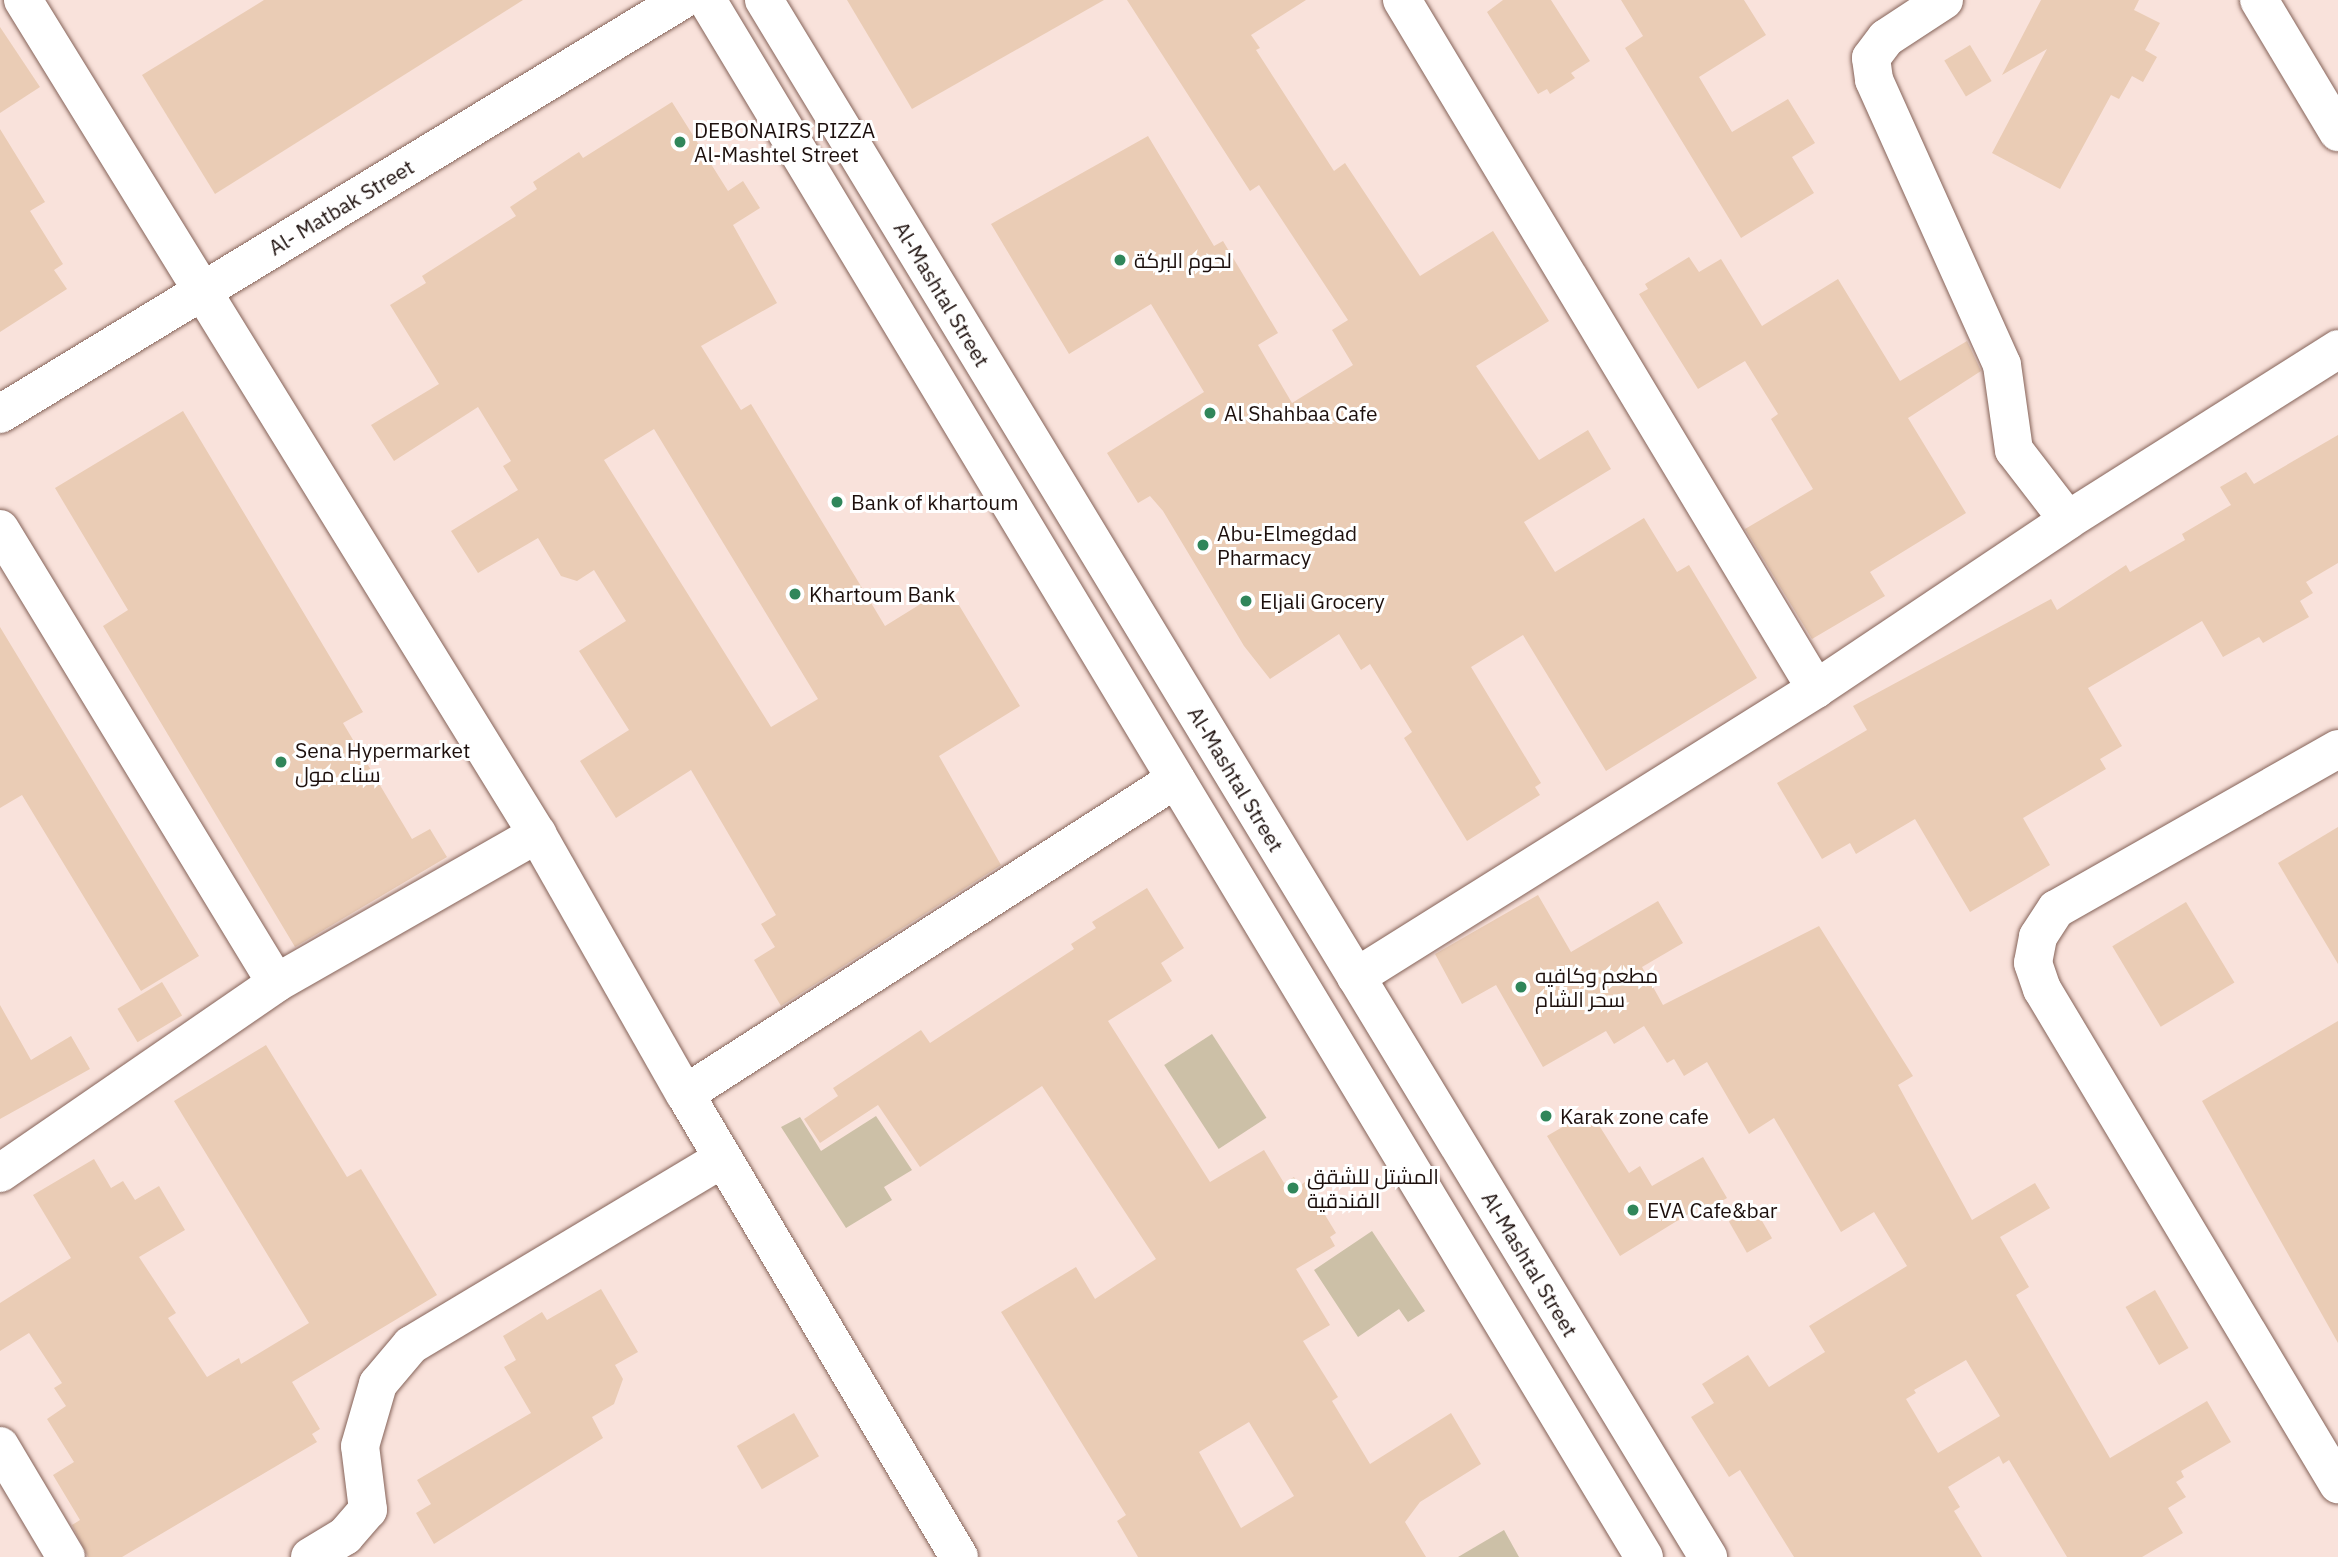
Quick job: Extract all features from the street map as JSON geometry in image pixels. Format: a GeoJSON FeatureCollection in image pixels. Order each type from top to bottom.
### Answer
{"type":"FeatureCollection","features":[{"type":"Feature","properties":{"kind":"street"},"geometry":{"type":"LineString","coordinates":[[23,0],[205,290],[537,834],[722,1159],[959,1557]]}},
{"type":"Feature","properties":{"kind":"street","name":"Al- Matbak Street"},"geometry":{"type":"LineString","coordinates":[[0,414],[682,0]]}},
{"type":"Feature","properties":{"kind":"street"},"geometry":{"type":"LineString","coordinates":[[707,0],[1644,1557]]}},
{"type":"Feature","properties":{"kind":"street","name":"Al-Mashtal Street"},"geometry":{"type":"LineString","coordinates":[[764,0],[1708,1557]]}},
{"type":"Feature","properties":{"kind":"street"},"geometry":{"type":"LineString","coordinates":[[1402,0],[1816,689]]}},
{"type":"Feature","properties":{"kind":"street"},"geometry":{"type":"LineString","coordinates":[[1944,0],[1886,38],[1871,58],[1874,80],[2002,365],[2014,450],[2068,520]]}},
{"type":"Feature","properties":{"kind":"street"},"geometry":{"type":"LineString","coordinates":[[2259,0],[2338,132]]}},
{"type":"Feature","properties":{"kind":"street"},"geometry":{"type":"LineString","coordinates":[[1356,977],[1816,689],[2068,520],[2338,349]]}},
{"type":"Feature","properties":{"kind":"street"},"geometry":{"type":"LineString","coordinates":[[0,529],[276,983]]}},
{"type":"Feature","properties":{"kind":"street"},"geometry":{"type":"LineString","coordinates":[[2338,749],[2056,909],[2038,937],[2033,963],[2042,989],[2338,1484]]}},
{"type":"Feature","properties":{"kind":"street"},"geometry":{"type":"LineString","coordinates":[[685,1094],[1176,779]]}},
{"type":"Feature","properties":{"kind":"street"},"geometry":{"type":"LineString","coordinates":[[0,1173],[276,983],[537,834]]}},
{"type":"Feature","properties":{"kind":"street"},"geometry":{"type":"LineString","coordinates":[[310,1557],[345,1536],[368,1510],[360,1446],[378,1384],[411,1345],[722,1159]]}},
{"type":"Feature","properties":{"kind":"street"},"geometry":{"type":"LineString","coordinates":[[0,1446],[66,1557]]}},
{"type":"Feature","properties":{"kind":"shaded area"},"geometry":{"type":"Polygon","coordinates":[[[1212,1034],[1266,1118],[1219,1149],[1164,1065],[1212,1034]]]}},
{"type":"Feature","properties":{"kind":"shaded area"},"geometry":{"type":"Polygon","coordinates":[[[876,1116],[912,1170],[884,1187],[892,1200],[846,1228],[781,1127],[800,1117],[821,1151],[876,1116]]]}},
{"type":"Feature","properties":{"kind":"shaded area"},"geometry":{"type":"Polygon","coordinates":[[[1372,1231],[1425,1311],[1408,1322],[1399,1309],[1358,1337],[1314,1270],[1372,1231]]]}},
{"type":"Feature","properties":{"kind":"shaded area"},"geometry":{"type":"Polygon","coordinates":[[[1504,1530],[1519,1557],[1458,1557],[1504,1530]]]}},
{"type":"Feature","properties":{"kind":"building"},"geometry":{"type":"Polygon","coordinates":[[[264,0],[523,0],[215,194],[142,75],[264,0]]]}},
{"type":"Feature","properties":{"kind":"building"},"geometry":{"type":"Polygon","coordinates":[[[847,0],[1104,0],[912,109],[847,0]]]}},
{"type":"Feature","properties":{"kind":"building"},"geometry":{"type":"Polygon","coordinates":[[[1127,0],[1306,0],[1251,35],[1260,48],[1256,50],[1334,171],[1345,163],[1420,276],[1493,231],[1549,321],[1476,366],[1539,460],[1588,430],[1611,469],[1524,522],[1555,572],[1644,518],[1677,572],[1689,565],[1757,678],[1606,771],[1523,635],[1471,667],[1541,783],[1535,787],[1540,795],[1467,841],[1404,738],[1412,732],[1370,664],[1361,670],[1339,634],[1270,679],[1244,646],[1163,511],[1150,496],[1138,503],[1107,453],[1204,392],[1151,304],[1069,354],[991,224],[1148,136],[1214,246],[1223,241],[1278,333],[1258,345],[1292,403],[1353,365],[1332,330],[1348,320],[1259,185],[1250,191],[1127,0]]]}},
{"type":"Feature","properties":{"kind":"building"},"geometry":{"type":"Polygon","coordinates":[[[1503,0],[1551,0],[1590,61],[1571,73],[1575,78],[1550,94],[1547,89],[1538,94],[1487,12],[1503,0]]]}},
{"type":"Feature","properties":{"kind":"building"},"geometry":{"type":"Polygon","coordinates":[[[1621,0],[1744,0],[1766,35],[1699,77],[1732,132],[1788,99],[1815,143],[1792,157],[1814,193],[1741,238],[1625,48],[1643,36],[1621,0]]]}},
{"type":"Feature","properties":{"kind":"building"},"geometry":{"type":"Polygon","coordinates":[[[2041,0],[2139,0],[2134,10],[2160,23],[2145,50],[2157,57],[2143,82],[2132,76],[2119,99],[2111,95],[2060,189],[1992,153],[2047,49],[2002,75],[2041,0]]]}},
{"type":"Feature","properties":{"kind":"building"},"geometry":{"type":"Polygon","coordinates":[[[0,27],[40,87],[0,113],[0,27]]]}},
{"type":"Feature","properties":{"kind":"building"},"geometry":{"type":"Polygon","coordinates":[[[1970,45],[1992,81],[1966,96],[1944,60],[1970,45]]]}},
{"type":"Feature","properties":{"kind":"building"},"geometry":{"type":"Polygon","coordinates":[[[672,102],[728,191],[743,181],[760,208],[733,225],[777,303],[701,346],[741,410],[751,404],[885,626],[948,587],[1020,706],[939,756],[1001,865],[781,1006],[754,960],[775,947],[761,924],[776,915],[691,770],[616,818],[580,761],[629,730],[579,651],[626,621],[594,570],[577,581],[561,576],[538,538],[478,573],[451,531],[518,490],[503,466],[511,461],[478,407],[394,461],[371,425],[439,384],[390,305],[426,283],[422,276],[516,216],[510,207],[537,189],[533,182],[579,152],[583,158],[672,102]],[[654,429],[604,460],[771,727],[818,699],[654,429]]]}},
{"type":"Feature","properties":{"kind":"building"},"geometry":{"type":"Polygon","coordinates":[[[0,129],[45,202],[30,211],[63,264],[54,270],[67,289],[0,332],[0,129]]]}},
{"type":"Feature","properties":{"kind":"building"},"geometry":{"type":"Polygon","coordinates":[[[1689,257],[1699,272],[1721,259],[1762,326],[1838,279],[1900,381],[1967,341],[1981,371],[1908,418],[1966,513],[1870,572],[1885,596],[1812,639],[1745,529],[1813,489],[1771,419],[1778,414],[1745,361],[1698,389],[1639,294],[1648,289],[1645,284],[1689,257]]]}},
{"type":"Feature","properties":{"kind":"building"},"geometry":{"type":"Polygon","coordinates":[[[183,411],[363,712],[343,723],[412,839],[430,829],[447,857],[295,947],[103,626],[128,610],[55,488],[183,411]]]}},
{"type":"Feature","properties":{"kind":"building"},"geometry":{"type":"Polygon","coordinates":[[[2338,435],[2338,563],[2306,582],[2313,593],[2300,601],[2309,617],[2263,643],[2259,637],[2223,657],[2202,621],[2088,688],[2122,746],[2100,759],[2106,769],[2023,818],[2050,865],[1970,912],[1915,819],[1856,854],[1850,843],[1822,859],[1777,783],[1867,730],[1853,706],[2051,599],[2057,610],[2126,565],[2130,572],[2185,540],[2182,534],[2231,505],[2220,487],[2246,472],[2254,484],[2338,435]]]}},
{"type":"Feature","properties":{"kind":"building"},"geometry":{"type":"Polygon","coordinates":[[[0,627],[199,956],[141,991],[22,795],[0,808],[0,627]]]}},
{"type":"Feature","properties":{"kind":"building"},"geometry":{"type":"Polygon","coordinates":[[[2338,827],[2338,964],[2278,863],[2338,827]]]}},
{"type":"Feature","properties":{"kind":"building"},"geometry":{"type":"Polygon","coordinates":[[[1147,888],[1184,948],[1161,963],[1172,981],[1108,1021],[1210,1182],[1264,1150],[1284,1183],[1294,1177],[1299,1186],[1305,1182],[1336,1233],[1330,1237],[1335,1246],[1296,1269],[1330,1325],[1303,1341],[1338,1397],[1332,1401],[1370,1464],[1451,1413],[1481,1464],[1420,1502],[1405,1522],[1426,1557],[1138,1557],[1117,1521],[1126,1515],[1001,1312],[1076,1267],[1095,1299],[1156,1259],[1042,1086],[920,1167],[878,1105],[820,1143],[804,1119],[838,1096],[833,1088],[921,1030],[930,1043],[1074,949],[1071,944],[1096,928],[1092,922],[1147,888]],[[1249,1422],[1199,1452],[1241,1528],[1294,1496],[1249,1422]]]}},
{"type":"Feature","properties":{"kind":"building"},"geometry":{"type":"Polygon","coordinates":[[[1538,895],[1571,952],[1658,901],[1683,943],[1642,967],[1663,1005],[1819,926],[1913,1076],[1898,1085],[1972,1220],[2035,1183],[2050,1208],[2000,1237],[2029,1287],[2016,1295],[2110,1458],[2207,1401],[2231,1442],[2181,1471],[2184,1477],[2176,1482],[2186,1497],[2168,1508],[2183,1533],[2142,1557],[2067,1557],[2009,1460],[2003,1464],[1999,1456],[1948,1487],[1960,1507],[1954,1511],[1982,1557],[1794,1557],[1740,1470],[1729,1477],[1691,1417],[1714,1403],[1702,1384],[1748,1355],[1769,1387],[1825,1352],[1809,1326],[1907,1266],[1874,1212],[1841,1232],[1774,1118],[1749,1134],[1707,1062],[1684,1076],[1674,1059],[1667,1063],[1644,1026],[1614,1044],[1606,1031],[1543,1067],[1496,985],[1462,1004],[1435,954],[1538,895]],[[1966,1360],[1914,1390],[1916,1393],[1906,1399],[1938,1453],[2000,1416],[1966,1360]]]}},
{"type":"Feature","properties":{"kind":"building"},"geometry":{"type":"Polygon","coordinates":[[[2186,902],[2234,983],[2161,1027],[2112,946],[2186,902]]]}},
{"type":"Feature","properties":{"kind":"building"},"geometry":{"type":"Polygon","coordinates":[[[162,982],[182,1015],[138,1042],[117,1009],[162,982]]]}},
{"type":"Feature","properties":{"kind":"building"},"geometry":{"type":"Polygon","coordinates":[[[0,1005],[31,1060],[71,1036],[90,1069],[0,1119],[0,1005]]]}},
{"type":"Feature","properties":{"kind":"building"},"geometry":{"type":"Polygon","coordinates":[[[2338,1021],[2338,1343],[2202,1101],[2338,1021]]]}},
{"type":"Feature","properties":{"kind":"building"},"geometry":{"type":"Polygon","coordinates":[[[266,1045],[347,1177],[361,1169],[437,1295],[292,1382],[320,1429],[312,1434],[317,1442],[122,1557],[88,1557],[72,1525],[80,1520],[53,1475],[74,1462],[47,1419],[66,1406],[54,1388],[62,1383],[29,1333],[0,1351],[0,1303],[71,1258],[33,1195],[94,1159],[111,1188],[123,1181],[135,1200],[159,1186],[185,1230],[139,1257],[176,1313],[168,1318],[207,1377],[239,1358],[241,1364],[309,1323],[174,1101],[266,1045]]]}},
{"type":"Feature","properties":{"kind":"building"},"geometry":{"type":"Polygon","coordinates":[[[1590,1111],[1629,1173],[1640,1166],[1652,1186],[1703,1157],[1727,1198],[1701,1213],[1698,1208],[1620,1256],[1547,1136],[1590,1111]]]}},
{"type":"Feature","properties":{"kind":"building"},"geometry":{"type":"Polygon","coordinates":[[[1754,1207],[1772,1238],[1747,1253],[1729,1222],[1754,1207]]]}},
{"type":"Feature","properties":{"kind":"building"},"geometry":{"type":"Polygon","coordinates":[[[601,1289],[638,1352],[615,1365],[623,1379],[614,1404],[592,1417],[603,1438],[434,1544],[416,1513],[431,1504],[417,1480],[531,1413],[504,1367],[516,1360],[503,1336],[542,1312],[547,1320],[601,1289]]]}},
{"type":"Feature","properties":{"kind":"building"},"geometry":{"type":"Polygon","coordinates":[[[2155,1290],[2188,1348],[2159,1365],[2126,1307],[2155,1290]]]}},
{"type":"Feature","properties":{"kind":"building"},"geometry":{"type":"Polygon","coordinates":[[[794,1413],[819,1456],[762,1489],[737,1446],[794,1413]]]}},
{"type":"Feature","properties":{"kind":"place","name":"DEBONAIRS PIZZA Al-Mashtel Street"},"geometry":{"type":"Point","coordinates":[680,142]}},
{"type":"Feature","properties":{"kind":"place","name":"لحوم البركة"},"geometry":{"type":"Point","coordinates":[1120,260]}},
{"type":"Feature","properties":{"kind":"place","name":"Al Shahbaa Cafe"},"geometry":{"type":"Point","coordinates":[1210,413]}},
{"type":"Feature","properties":{"kind":"place","name":"Bank of khartoum"},"geometry":{"type":"Point","coordinates":[837,502]}},
{"type":"Feature","properties":{"kind":"place","name":"Abu-Elmegdad Pharmacy"},"geometry":{"type":"Point","coordinates":[1203,545]}},
{"type":"Feature","properties":{"kind":"place","name":"Khartoum Bank"},"geometry":{"type":"Point","coordinates":[795,594]}},
{"type":"Feature","properties":{"kind":"place","name":"Eljali Grocery"},"geometry":{"type":"Point","coordinates":[1246,601]}},
{"type":"Feature","properties":{"kind":"place","name":"Sena Hypermarket سناء مول"},"geometry":{"type":"Point","coordinates":[281,762]}},
{"type":"Feature","properties":{"kind":"place","name":"مطعم وكافيه سحر الشام"},"geometry":{"type":"Point","coordinates":[1521,987]}},
{"type":"Feature","properties":{"kind":"place","name":"Karak zone cafe"},"geometry":{"type":"Point","coordinates":[1546,1116]}},
{"type":"Feature","properties":{"kind":"place","name":"المشتل للشقق الفندقية"},"geometry":{"type":"Point","coordinates":[1293,1188]}},
{"type":"Feature","properties":{"kind":"place","name":"EVA Cafe&bar"},"geometry":{"type":"Point","coordinates":[1633,1210]}}]}
